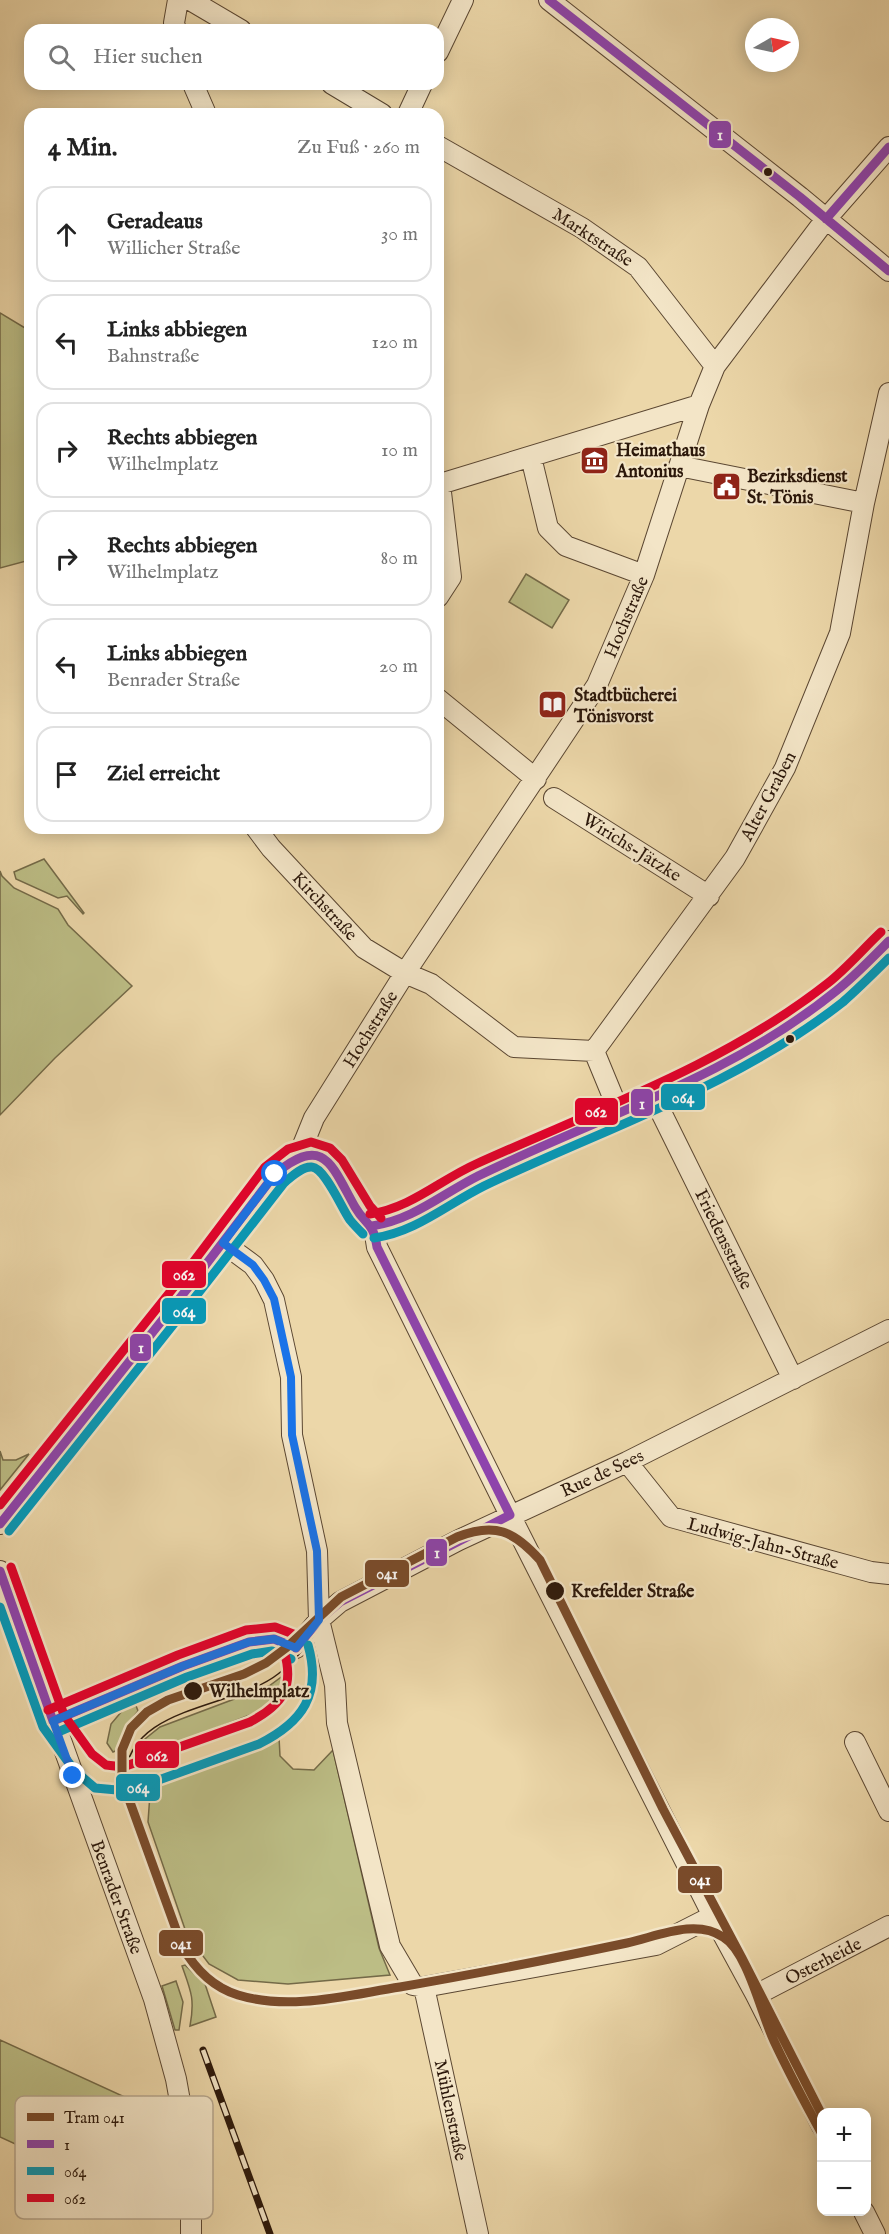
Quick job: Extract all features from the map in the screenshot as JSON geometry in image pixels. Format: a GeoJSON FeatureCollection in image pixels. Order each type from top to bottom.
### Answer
{"type":"FeatureCollection","features":[{"type":"Feature","properties":{"kind":"street"},"geometry":{"type":"LineString","coordinates":[[174,24],[178,0]]}},
{"type":"Feature","properties":{"kind":"street"},"geometry":{"type":"LineString","coordinates":[[190,0],[231,24]]}},
{"type":"Feature","properties":{"kind":"street"},"geometry":{"type":"LineString","coordinates":[[444,39],[463,0]]}},
{"type":"Feature","properties":{"kind":"street"},"geometry":{"type":"LineString","coordinates":[[549,0],[889,271]]}},
{"type":"Feature","properties":{"kind":"street"},"geometry":{"type":"LineString","coordinates":[[196,90],[204,108]]}},
{"type":"Feature","properties":{"kind":"street"},"geometry":{"type":"LineString","coordinates":[[342,90],[372,108]]}},
{"type":"Feature","properties":{"kind":"street"},"geometry":{"type":"LineString","coordinates":[[411,108],[419,90]]}},
{"type":"Feature","properties":{"kind":"street","name":"Hochstraße"},"geometry":{"type":"LineString","coordinates":[[299,1155],[314,1119],[405,973],[542,789],[597,685],[644,575],[699,405],[715,366],[826,219],[889,147]]}},
{"type":"Feature","properties":{"kind":"street","name":"Marktstraße"},"geometry":{"type":"LineString","coordinates":[[444,149],[582,228],[638,267],[715,366]]}},
{"type":"Feature","properties":{"kind":"street","name":"Alter Graben"},"geometry":{"type":"LineString","coordinates":[[594,1051],[735,858],[785,768],[840,633],[864,503],[889,393]]}},
{"type":"Feature","properties":{"kind":"street"},"geometry":{"type":"LineString","coordinates":[[444,482],[699,405]]}},
{"type":"Feature","properties":{"kind":"street"},"geometry":{"type":"LineString","coordinates":[[531,457],[548,528],[566,546],[644,575]]}},
{"type":"Feature","properties":{"kind":"street"},"geometry":{"type":"LineString","coordinates":[[679,466],[864,503]]}},
{"type":"Feature","properties":{"kind":"street"},"geometry":{"type":"LineString","coordinates":[[444,519],[452,577],[444,588]]}},
{"type":"Feature","properties":{"kind":"street","name":"Wirichs-Jätzke"},"geometry":{"type":"LineString","coordinates":[[444,704],[542,789],[709,896]]}},
{"type":"Feature","properties":{"kind":"street","name":"Kirchstraße"},"geometry":{"type":"LineString","coordinates":[[260,834],[364,948],[405,973]]}},
{"type":"Feature","properties":{"kind":"street"},"geometry":{"type":"LineString","coordinates":[[372,1226],[397,1221],[471,1180],[655,1100],[755,1047],[822,1002],[889,941]]}},
{"type":"Feature","properties":{"kind":"street"},"geometry":{"type":"LineString","coordinates":[[405,973],[431,984],[514,1047],[594,1051],[621,1114]]}},
{"type":"Feature","properties":{"kind":"street","name":"Friedensstraße"},"geometry":{"type":"LineString","coordinates":[[655,1100],[793,1379]]}},
{"type":"Feature","properties":{"kind":"street"},"geometry":{"type":"LineString","coordinates":[[0,1524],[275,1174],[288,1161],[299,1155],[318,1155],[327,1160],[334,1168],[358,1212],[372,1226],[377,1247],[510,1515],[817,2116]]}},
{"type":"Feature","properties":{"kind":"street"},"geometry":{"type":"LineString","coordinates":[[223,1243],[253,1265],[274,1299],[291,1377],[292,1435],[315,1539],[319,1620],[334,1685],[337,1724],[390,1946],[413,1984],[424,1987],[656,1945],[713,1916]]}},
{"type":"Feature","properties":{"kind":"street","name":"Rue de Sees"},"geometry":{"type":"LineString","coordinates":[[319,1620],[340,1602],[510,1515],[627,1462],[889,1330]]}},
{"type":"Feature","properties":{"kind":"street","name":"Ludwig-Jahn-Straße"},"geometry":{"type":"LineString","coordinates":[[627,1462],[671,1517],[871,1572],[889,1574]]}},
{"type":"Feature","properties":{"kind":"street"},"geometry":{"type":"LineString","coordinates":[[318,1567],[327,1596],[340,1602]]}},
{"type":"Feature","properties":{"kind":"street","name":"Benrader Straße"},"geometry":{"type":"LineString","coordinates":[[0,1571],[154,1999],[179,2096]]}},
{"type":"Feature","properties":{"kind":"street"},"geometry":{"type":"LineString","coordinates":[[53,1721],[183,1666],[249,1642],[274,1639],[296,1648],[319,1620]]}},
{"type":"Feature","properties":{"kind":"street"},"geometry":{"type":"LineString","coordinates":[[855,1742],[889,1811]]}},
{"type":"Feature","properties":{"kind":"street","name":"Osterheide"},"geometry":{"type":"LineString","coordinates":[[756,1995],[889,1926]]}},
{"type":"Feature","properties":{"kind":"street","name":"Mühlenstraße"},"geometry":{"type":"LineString","coordinates":[[424,1987],[478,2234]]}},
{"type":"Feature","properties":{"kind":"street"},"geometry":{"type":"LineString","coordinates":[[866,2216],[875,2234]]}},
{"type":"Feature","properties":{"kind":"green space"},"geometry":{"type":"Polygon","coordinates":[[[0,313],[24,327],[24,562],[0,568],[0,313]]]}},
{"type":"Feature","properties":{"kind":"green space"},"geometry":{"type":"Polygon","coordinates":[[[526,574],[569,600],[552,628],[509,602],[526,574]]]}},
{"type":"Feature","properties":{"kind":"green space"},"geometry":{"type":"Polygon","coordinates":[[[44,859],[83,914],[67,896],[58,898],[16,879],[14,872],[44,859]]]}},
{"type":"Feature","properties":{"kind":"green space"},"geometry":{"type":"Polygon","coordinates":[[[0,871],[14,888],[58,909],[68,925],[132,986],[55,1058],[0,1115],[0,871]]]}},
{"type":"Feature","properties":{"kind":"green space"},"geometry":{"type":"Polygon","coordinates":[[[0,1451],[3,1460],[16,1460],[29,1454],[0,1490],[0,1451]]]}},
{"type":"Feature","properties":{"kind":"green space"},"geometry":{"type":"Polygon","coordinates":[[[288,1672],[283,1694],[260,1711],[165,1748],[157,1757],[132,1763],[145,1739],[160,1727],[269,1686],[288,1672]]]}},
{"type":"Feature","properties":{"kind":"green space"},"geometry":{"type":"Polygon","coordinates":[[[133,1698],[138,1711],[125,1728],[118,1750],[113,1752],[107,1743],[111,1724],[133,1698]]]}},
{"type":"Feature","properties":{"kind":"green space","name":"Wilhelmplatz"},"geometry":{"type":"Polygon","coordinates":[[[279,1737],[280,1756],[293,1769],[314,1770],[333,1750],[379,1948],[390,1975],[288,1984],[238,1980],[209,1964],[187,1935],[148,1822],[150,1794],[159,1783],[279,1737]]]}},
{"type":"Feature","properties":{"kind":"green space"},"geometry":{"type":"Polygon","coordinates":[[[185,1965],[205,1984],[216,2017],[190,2026],[192,2002],[182,1966],[185,1965]]]}},
{"type":"Feature","properties":{"kind":"green space"},"geometry":{"type":"Polygon","coordinates":[[[176,1981],[183,2002],[179,2030],[175,2030],[162,1986],[176,1981]]]}},
{"type":"Feature","properties":{"kind":"green space"},"geometry":{"type":"Polygon","coordinates":[[[0,2040],[122,2096],[15,2096],[15,2144],[0,2137],[0,2040]]]}},
{"type":"Feature","properties":{"kind":"tram line","name":"041"},"geometry":{"type":"LineString","coordinates":[[817,2125],[774,2041],[740,1956],[723,1937],[700,1929],[675,1931],[514,1966],[319,2000],[278,2002],[258,2000],[229,1992],[220,1987],[199,1970],[182,1946],[122,1780],[122,1750],[131,1728],[147,1712],[168,1700],[244,1674],[266,1663],[286,1648],[341,1597],[457,1537],[482,1530],[503,1532],[512,1536],[540,1560],[663,1809],[742,1958],[818,2108]]}},
{"type":"Feature","properties":{"kind":"tram line"},"geometry":{"type":"LineString","coordinates":[[132,1811],[125,1779],[130,1755],[144,1736],[163,1722],[259,1686],[278,1674],[300,1652],[337,1607],[375,1578]]}},
{"type":"Feature","properties":{"kind":"railway"},"geometry":{"type":"LineString","coordinates":[[203,2050],[270,2234]]}},
{"type":"Feature","properties":{"kind":"transit line","name":"1"},"geometry":{"type":"LineString","coordinates":[[549,0],[800,197],[889,271]]}},
{"type":"Feature","properties":{"kind":"transit line","name":"1"},"geometry":{"type":"LineString","coordinates":[[826,219],[889,147]]}},
{"type":"Feature","properties":{"kind":"transit line","name":"062"},"geometry":{"type":"LineString","coordinates":[[370,1214],[385,1211],[412,1200],[463,1170],[658,1084],[746,1038],[788,1012],[828,983],[881,932]]}},
{"type":"Feature","properties":{"kind":"transit line","name":"1"},"geometry":{"type":"LineString","coordinates":[[372,1226],[387,1223],[414,1212],[478,1176],[663,1094],[752,1048],[795,1021],[836,991],[889,941]]}},
{"type":"Feature","properties":{"kind":"transit line","name":"064"},"geometry":{"type":"LineString","coordinates":[[374,1238],[417,1224],[484,1186],[669,1104],[759,1058],[802,1032],[843,1002],[889,958]]}},
{"type":"Feature","properties":{"kind":"transit line","name":"062"},"geometry":{"type":"LineString","coordinates":[[0,1505],[182,1277],[265,1167],[288,1149],[311,1142],[330,1148],[342,1160],[370,1206],[381,1218]]}},
{"type":"Feature","properties":{"kind":"transit line","name":"1"},"geometry":{"type":"LineString","coordinates":[[0,1524],[191,1284],[275,1174],[305,1156],[324,1159],[332,1167],[355,1207],[371,1228],[377,1247],[510,1515]]}},
{"type":"Feature","properties":{"kind":"transit line","name":"064"},"geometry":{"type":"LineString","coordinates":[[9,1531],[284,1183],[297,1172],[308,1167],[317,1169],[328,1181],[350,1220],[363,1234]]}},
{"type":"Feature","properties":{"kind":"transit line","name":"1"},"geometry":{"type":"LineString","coordinates":[[296,1648],[319,1620],[340,1602],[510,1515]]}},
{"type":"Feature","properties":{"kind":"transit line","name":"062"},"geometry":{"type":"LineString","coordinates":[[11,1567],[64,1715],[92,1754],[106,1765],[123,1767],[250,1722],[261,1716],[278,1702],[287,1685],[288,1675],[284,1651]]}},
{"type":"Feature","properties":{"kind":"transit line","name":"1"},"geometry":{"type":"LineString","coordinates":[[0,1571],[53,1721]]}},
{"type":"Feature","properties":{"kind":"transit line","name":"064"},"geometry":{"type":"LineString","coordinates":[[0,1607],[43,1727],[74,1770],[95,1788],[128,1791],[259,1744],[274,1735],[298,1716],[310,1692],[312,1662],[308,1645]]}},
{"type":"Feature","properties":{"kind":"transit line","name":"062"},"geometry":{"type":"LineString","coordinates":[[48,1710],[178,1655],[246,1630],[275,1627],[301,1637]]}},
{"type":"Feature","properties":{"kind":"transit line","name":"1"},"geometry":{"type":"LineString","coordinates":[[53,1721],[183,1666],[249,1642],[274,1639],[296,1648]]}},
{"type":"Feature","properties":{"kind":"transit line","name":"064"},"geometry":{"type":"LineString","coordinates":[[58,1732],[187,1677],[252,1654],[272,1651],[291,1659]]}},
{"type":"Feature","properties":{"kind":"place","name":"Heimathaus Antonius"},"geometry":{"type":"Point","coordinates":[595,460]}},
{"type":"Feature","properties":{"kind":"place","name":"Bezirksdienst St. Tönis"},"geometry":{"type":"Point","coordinates":[726,486]}},
{"type":"Feature","properties":{"kind":"place","name":"Stadtbücherei Tönisvorst"},"geometry":{"type":"Point","coordinates":[553,705]}},
{"type":"Feature","properties":{"kind":"place","name":"Krefelder Straße"},"geometry":{"type":"Point","coordinates":[555,1591]}},
{"type":"Feature","properties":{"kind":"place","name":"Wilhelmplatz"},"geometry":{"type":"Point","coordinates":[193,1691]}},
{"type":"Feature","properties":{"kind":"route"},"geometry":{"type":"LineString","coordinates":[[73,1776],[53,1721],[183,1666],[249,1642],[266,1638],[274,1639],[296,1648],[319,1620],[317,1551],[292,1435],[291,1377],[274,1299],[253,1265],[223,1243],[275,1174]]}}]}
